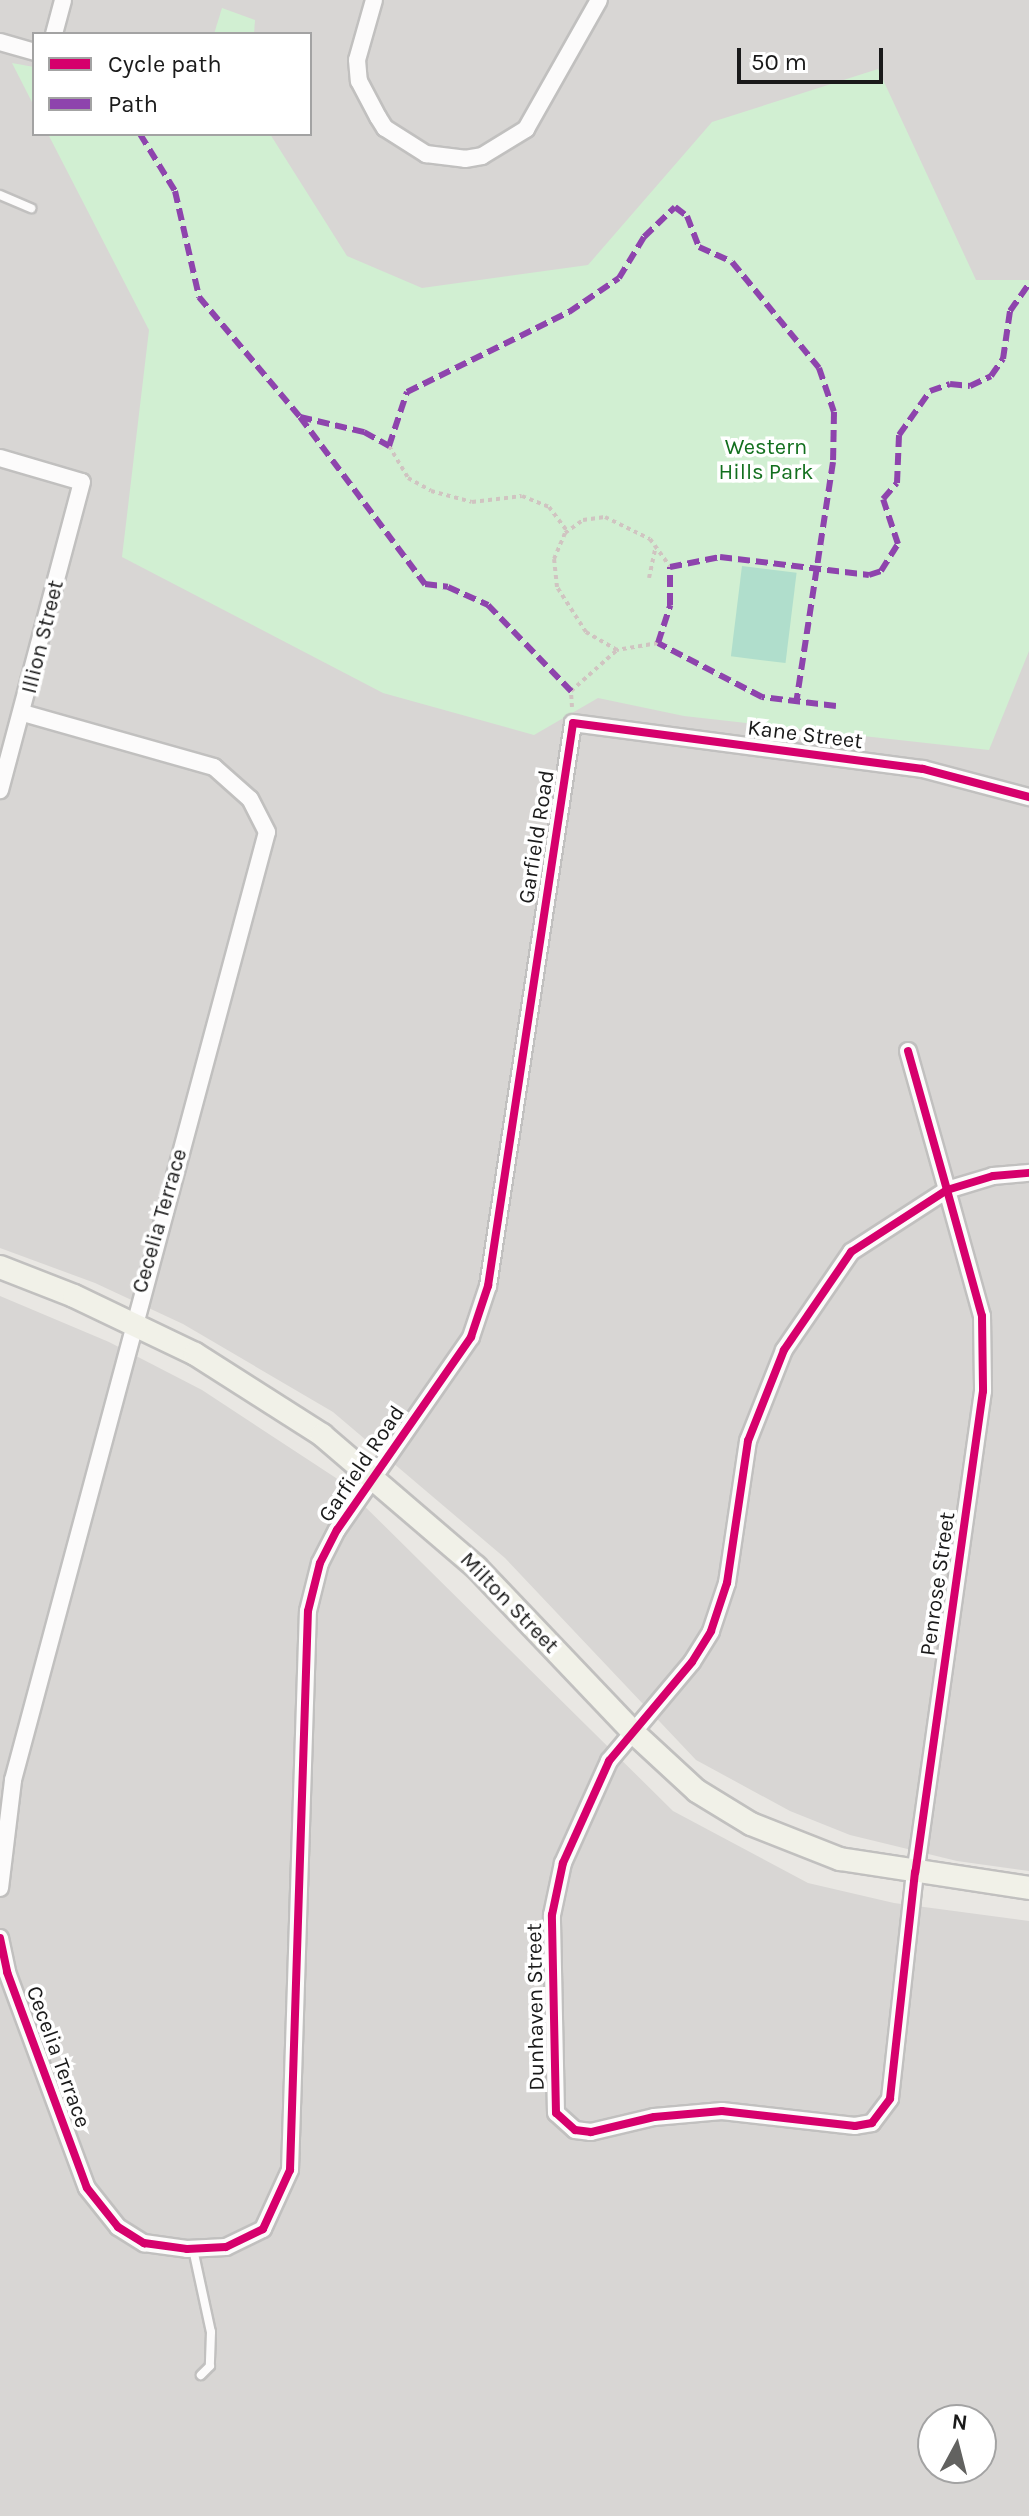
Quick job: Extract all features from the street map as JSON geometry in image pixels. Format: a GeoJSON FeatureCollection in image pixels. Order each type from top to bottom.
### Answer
{"type":"FeatureCollection","features":[{"type":"Feature","properties":{"kind":"main road","name":"Milton Street"},"geometry":{"type":"LineString","coordinates":[[0,1267],[132,1322],[274,1401],[375,1476],[476,1567],[633,1732],[697,1791],[751,1824],[840,1859],[1029,1888]]}},
{"type":"Feature","properties":{"kind":"street"},"geometry":{"type":"LineString","coordinates":[[55,32],[63,0]]}},
{"type":"Feature","properties":{"kind":"street"},"geometry":{"type":"LineString","coordinates":[[374,0],[357,60],[359,81],[385,128],[426,154],[482,156],[526,129],[599,0]]}},
{"type":"Feature","properties":{"kind":"street"},"geometry":{"type":"LineString","coordinates":[[0,42],[32,51]]}},
{"type":"Feature","properties":{"kind":"street","name":"Illion Street"},"geometry":{"type":"LineString","coordinates":[[0,458],[82,482],[23,713],[0,790]]}},
{"type":"Feature","properties":{"kind":"street","name":"Cecelia Terrace"},"geometry":{"type":"LineString","coordinates":[[0,1888],[13,1780],[132,1322],[267,832],[250,799],[214,767],[23,713]]}},
{"type":"Feature","properties":{"kind":"street","name":"Kane Street"},"geometry":{"type":"LineString","coordinates":[[573,723],[923,769],[1029,797]]}},
{"type":"Feature","properties":{"kind":"street","name":"Garfield Road"},"geometry":{"type":"LineString","coordinates":[[87,2188],[118,2227],[144,2243],[193,2249],[226,2247],[263,2229],[290,2170],[308,1611],[326,1552],[471,1337],[488,1286],[573,723]]}},
{"type":"Feature","properties":{"kind":"street","name":"Penrose Street"},"geometry":{"type":"LineString","coordinates":[[872,2123],[890,2099],[915,1872],[983,1391],[982,1316],[908,1051]]}},
{"type":"Feature","properties":{"kind":"street","name":"Dunhaven Street"},"geometry":{"type":"LineString","coordinates":[[872,2123],[855,2126],[722,2111],[654,2117],[591,2132],[575,2130],[556,2113],[552,1915],[581,1814],[609,1761],[711,1631],[727,1583],[748,1441],[784,1350],[851,1252],[947,1190],[993,1176],[1029,1173]]}},
{"type":"Feature","properties":{"kind":"street","name":"Cecelia Terrace"},"geometry":{"type":"LineString","coordinates":[[0,1938],[7,1972],[87,2188]]}},
{"type":"Feature","properties":{"kind":"lane"},"geometry":{"type":"LineString","coordinates":[[0,195],[31,208]]}},
{"type":"Feature","properties":{"kind":"lane"},"geometry":{"type":"LineString","coordinates":[[193,2249],[211,2332],[210,2366],[201,2375]]}},
{"type":"Feature","properties":{"kind":"path"},"geometry":{"type":"LineString","coordinates":[[389,446],[408,478],[431,491],[472,502],[522,496],[549,507],[568,532]]}},
{"type":"Feature","properties":{"kind":"path"},"geometry":{"type":"LineString","coordinates":[[617,650],[586,632],[557,587],[554,559],[568,532],[583,520],[605,517],[627,524],[656,546],[670,567]]}},
{"type":"Feature","properties":{"kind":"path"},"geometry":{"type":"LineString","coordinates":[[649,578],[656,546]]}},
{"type":"Feature","properties":{"kind":"path"},"geometry":{"type":"LineString","coordinates":[[573,723],[571,691],[617,650],[658,643]]}},
{"type":"Feature","properties":{"kind":"shaded area"},"geometry":{"type":"Polygon","coordinates":[[[0,0],[1029,0],[1029,1871],[957,1861],[850,1835],[790,1811],[696,1760],[505,1558],[333,1412],[183,1324],[95,1283],[0,1248],[0,0]]]}},
{"type":"Feature","properties":{"kind":"shaded area"},"geometry":{"type":"Polygon","coordinates":[[[0,1296],[109,1342],[202,1390],[336,1478],[673,1811],[808,1883],[894,1903],[1029,1921],[1029,2516],[0,2516],[0,1296]]]}},
{"type":"Feature","properties":{"kind":"green space"},"geometry":{"type":"Polygon","coordinates":[[[222,8],[255,20],[254,32],[215,32],[222,8]]]}},
{"type":"Feature","properties":{"kind":"green space"},"geometry":{"type":"Polygon","coordinates":[[[12,63],[32,67],[32,102],[12,63]]]}},
{"type":"Feature","properties":{"kind":"green space","name":"Western Hills Park"},"geometry":{"type":"Polygon","coordinates":[[[878,69],[976,280],[1029,280],[1029,651],[989,750],[684,716],[598,698],[534,735],[383,693],[122,557],[149,330],[49,136],[271,136],[347,256],[422,288],[588,265],[712,122],[878,69]]]}},
{"type":"Feature","properties":{"kind":"green space"},"geometry":{"type":"Polygon","coordinates":[[[742,566],[797,573],[785,663],[731,656],[742,566]]]}},
{"type":"Feature","properties":{"kind":"marked path"},"geometry":{"type":"LineString","coordinates":[[141,136],[175,191],[199,297],[300,417],[364,432],[389,446],[407,392],[569,312],[619,278],[644,237],[675,207],[687,216],[699,247],[732,262],[819,368],[834,412],[833,462],[796,703]]}},
{"type":"Feature","properties":{"kind":"marked path"},"geometry":{"type":"LineString","coordinates":[[836,706],[762,697],[658,643],[670,605],[670,567],[720,557],[869,575],[881,571],[898,544],[883,499],[897,483],[899,435],[930,391],[950,384],[970,386],[991,376],[1003,359],[1010,311],[1029,284]]}},
{"type":"Feature","properties":{"kind":"marked path"},"geometry":{"type":"LineString","coordinates":[[300,417],[425,584],[448,587],[488,605],[571,691]]}},
{"type":"Feature","properties":{"kind":"cycle path"},"geometry":{"type":"LineString","coordinates":[[0,1938],[7,1972],[87,2188],[118,2227],[144,2243],[187,2249],[226,2247],[263,2229],[290,2170],[308,1611],[320,1563],[337,1530],[471,1337],[488,1286],[573,723],[923,769],[1029,797]]}},
{"type":"Feature","properties":{"kind":"cycle path"},"geometry":{"type":"LineString","coordinates":[[908,1051],[947,1190],[982,1316],[983,1391],[915,1872],[890,2099],[872,2123],[855,2126],[722,2111],[654,2117],[591,2132],[575,2130],[556,2113],[552,1915],[563,1863],[609,1761],[692,1662],[711,1631],[727,1583],[748,1441],[784,1350],[851,1252],[947,1190],[993,1176],[1029,1173]]}}]}
